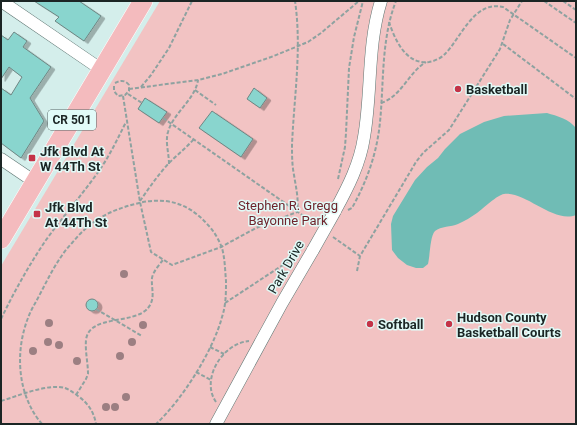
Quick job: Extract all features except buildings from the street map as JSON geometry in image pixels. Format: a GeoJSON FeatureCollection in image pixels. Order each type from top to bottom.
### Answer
{"type":"FeatureCollection","features":[{"type":"Feature","properties":{"kind":"main road","name":"CR 501"},"geometry":{"type":"LineString","coordinates":[[1,239],[144,1]]}},
{"type":"Feature","properties":{"kind":"street"},"geometry":{"type":"LineString","coordinates":[[1,1],[102,70]]}},
{"type":"Feature","properties":{"kind":"street","name":"Park Drive"},"geometry":{"type":"LineString","coordinates":[[216,424],[335,211],[354,173],[364,138],[372,40],[381,1]]}},
{"type":"Feature","properties":{"kind":"street"},"geometry":{"type":"LineString","coordinates":[[1,159],[35,182]]}},
{"type":"Feature","properties":{"kind":"path"},"geometry":{"type":"LineString","coordinates":[[140,88],[151,75],[169,48],[192,1]]}},
{"type":"Feature","properties":{"kind":"path"},"geometry":{"type":"LineString","coordinates":[[295,1],[298,46],[292,163],[298,199],[297,212]]}},
{"type":"Feature","properties":{"kind":"path"},"geometry":{"type":"LineString","coordinates":[[130,89],[198,80],[257,62],[308,42],[322,33],[359,1]]}},
{"type":"Feature","properties":{"kind":"path"},"geometry":{"type":"LineString","coordinates":[[338,179],[345,147],[349,68],[354,37],[363,1]]}},
{"type":"Feature","properties":{"kind":"path"},"geometry":{"type":"LineString","coordinates":[[357,271],[360,256],[416,162],[449,130],[503,44],[509,22],[522,1]]}},
{"type":"Feature","properties":{"kind":"path"},"geometry":{"type":"LineString","coordinates":[[544,1],[576,23]]}},
{"type":"Feature","properties":{"kind":"path"},"geometry":{"type":"LineString","coordinates":[[564,1],[576,10]]}},
{"type":"Feature","properties":{"kind":"path"},"geometry":{"type":"LineString","coordinates":[[490,3],[498,5],[513,14],[576,58]]}},
{"type":"Feature","properties":{"kind":"path"},"geometry":{"type":"LineString","coordinates":[[367,102],[382,103],[390,98],[419,67],[445,54],[473,14],[484,5]]}},
{"type":"Feature","properties":{"kind":"path"},"geometry":{"type":"LineString","coordinates":[[389,22],[397,41],[407,54],[417,61],[427,62]]}},
{"type":"Feature","properties":{"kind":"path"},"geometry":{"type":"LineString","coordinates":[[503,44],[576,99]]}},
{"type":"Feature","properties":{"kind":"path"},"geometry":{"type":"LineString","coordinates":[[168,164],[168,132],[171,124],[195,90],[198,80]]}},
{"type":"Feature","properties":{"kind":"path"},"geometry":{"type":"LineString","coordinates":[[120,81],[125,82],[129,85],[130,89],[127,94],[123,96],[116,94],[115,84],[120,81]]}},
{"type":"Feature","properties":{"kind":"path"},"geometry":{"type":"LineString","coordinates":[[195,90],[216,105]]}},
{"type":"Feature","properties":{"kind":"path"},"geometry":{"type":"LineString","coordinates":[[127,94],[142,103]]}},
{"type":"Feature","properties":{"kind":"path"},"geometry":{"type":"LineString","coordinates":[[123,96],[140,202],[150,251],[163,260],[172,265],[221,247],[256,228],[297,212]]}},
{"type":"Feature","properties":{"kind":"path"},"geometry":{"type":"LineString","coordinates":[[163,118],[316,225]]}},
{"type":"Feature","properties":{"kind":"path"},"geometry":{"type":"LineString","coordinates":[[1,319],[29,265],[61,219],[96,175],[127,121]]}},
{"type":"Feature","properties":{"kind":"path"},"geometry":{"type":"LineString","coordinates":[[140,202],[155,179],[194,139]]}},
{"type":"Feature","properties":{"kind":"path"},"geometry":{"type":"LineString","coordinates":[[42,424],[33,414],[25,394],[20,370],[20,348],[24,328],[49,278],[71,244],[85,229],[101,216],[116,209],[140,202],[170,201],[184,205],[200,215],[213,230],[221,247],[225,267],[225,303],[222,318],[210,347],[196,372],[179,398],[156,424]]}},
{"type":"Feature","properties":{"kind":"path"},"geometry":{"type":"LineString","coordinates":[[328,234],[360,256]]}},
{"type":"Feature","properties":{"kind":"path"},"geometry":{"type":"LineString","coordinates":[[225,303],[295,258],[310,254]]}},
{"type":"Feature","properties":{"kind":"path"},"geometry":{"type":"LineString","coordinates":[[76,395],[88,374],[87,335],[96,326],[139,316],[148,309],[154,294],[153,274],[163,260]]}},
{"type":"Feature","properties":{"kind":"path"},"geometry":{"type":"LineString","coordinates":[[96,309],[142,336]]}},
{"type":"Feature","properties":{"kind":"path"},"geometry":{"type":"LineString","coordinates":[[223,411],[213,398],[211,392],[211,380],[217,364],[230,348],[244,341],[260,343]]}},
{"type":"Feature","properties":{"kind":"path"},"geometry":{"type":"LineString","coordinates":[[210,347],[224,354]]}},
{"type":"Feature","properties":{"kind":"path"},"geometry":{"type":"LineString","coordinates":[[196,372],[211,380]]}},
{"type":"Feature","properties":{"kind":"path"},"geometry":{"type":"LineString","coordinates":[[1,401],[56,387],[68,389],[85,400],[96,424]]}},
{"type":"Feature","properties":{"kind":"green space","name":"Stephen R. Gregg Bayonne Park"},"geometry":{"type":"Polygon","coordinates":[[[160,1],[576,1],[576,424],[1,424],[1,266],[160,1]]]}},
{"type":"Feature","properties":{"kind":"water"},"geometry":{"type":"Polygon","coordinates":[[[547,113],[566,120],[576,128],[576,215],[567,217],[558,215],[549,212],[521,197],[512,194],[504,194],[490,202],[463,222],[440,228],[435,231],[431,242],[428,264],[423,268],[416,268],[407,265],[398,258],[392,250],[391,224],[393,216],[415,180],[460,134],[484,122],[504,116],[547,113]]]}},
{"type":"Feature","properties":{"kind":"place","name":"Basketball"},"geometry":{"type":"Point","coordinates":[458,89]}},
{"type":"Feature","properties":{"kind":"place","name":"Jfk Blvd At W 44Th St"},"geometry":{"type":"Point","coordinates":[32,158]}},
{"type":"Feature","properties":{"kind":"place","name":"Jfk Blvd At 44Th St"},"geometry":{"type":"Point","coordinates":[37,214]}},
{"type":"Feature","properties":{"kind":"place","name":"Softball"},"geometry":{"type":"Point","coordinates":[370,324]}},
{"type":"Feature","properties":{"kind":"place","name":"Hudson County Basketball Courts"},"geometry":{"type":"Point","coordinates":[449,324]}}]}
